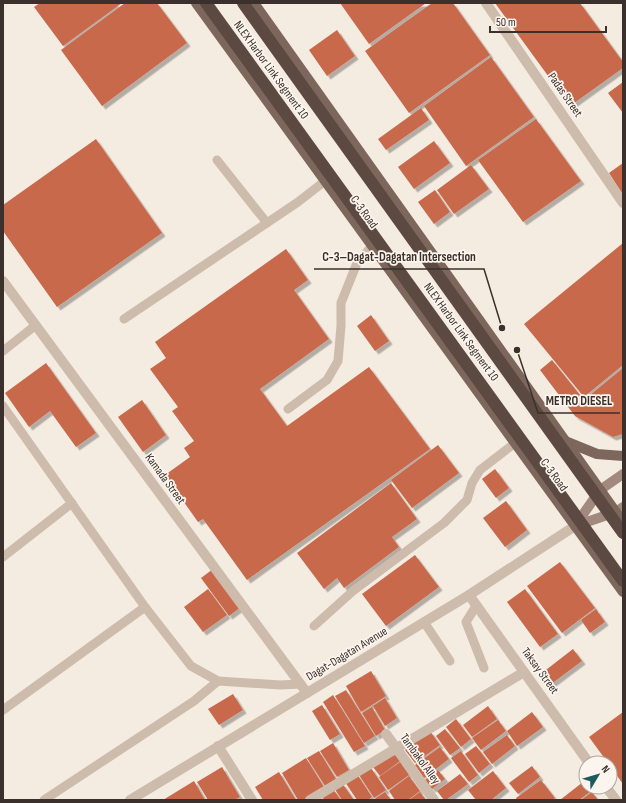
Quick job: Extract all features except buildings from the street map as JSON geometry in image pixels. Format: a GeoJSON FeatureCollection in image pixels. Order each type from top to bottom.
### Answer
{"type":"FeatureCollection","features":[{"type":"Feature","properties":{"kind":"highway","name":"NLEX Harbor Link Segment 10"},"geometry":{"type":"LineString","coordinates":[[206,3],[623,580]]}},
{"type":"Feature","properties":{"kind":"highway","name":"NLEX Harbor Link Segment 10"},"geometry":{"type":"LineString","coordinates":[[243,3],[623,533]]}},
{"type":"Feature","properties":{"kind":"main road","name":"C-3 Road"},"geometry":{"type":"LineString","coordinates":[[196,3],[623,592]]}},
{"type":"Feature","properties":{"kind":"main road"},"geometry":{"type":"LineString","coordinates":[[254,3],[600,490],[620,510],[623,522]]}},
{"type":"Feature","properties":{"kind":"main road"},"geometry":{"type":"LineString","coordinates":[[565,441],[597,454],[623,456]]}},
{"type":"Feature","properties":{"kind":"main road","name":"Dagat-Dagatan Avenue"},"geometry":{"type":"LineString","coordinates":[[575,526],[600,490],[623,474]]}},
{"type":"Feature","properties":{"kind":"main road","name":"Dagat-Dagatan Avenue"},"geometry":{"type":"LineString","coordinates":[[575,526],[620,510]]}},
{"type":"Feature","properties":{"kind":"street","name":"Padas Street"},"geometry":{"type":"LineString","coordinates":[[486,3],[623,203]]}},
{"type":"Feature","properties":{"kind":"street","name":"Kamada Street"},"geometry":{"type":"LineString","coordinates":[[3,281],[304,689]]}},
{"type":"Feature","properties":{"kind":"street","name":"Dagat-Dagatan Avenue"},"geometry":{"type":"LineString","coordinates":[[130,800],[218,746],[304,689],[469,595],[575,526]]}},
{"type":"Feature","properties":{"kind":"street","name":"Taksay Street"},"geometry":{"type":"LineString","coordinates":[[469,595],[583,755]]}},
{"type":"Feature","properties":{"kind":"street"},"geometry":{"type":"LineString","coordinates":[[310,800],[524,672]]}},
{"type":"Feature","properties":{"kind":"street","name":"Tambakol Alley"},"geometry":{"type":"LineString","coordinates":[[386,734],[434,800]]}},
{"type":"Feature","properties":{"kind":"street"},"geometry":{"type":"LineString","coordinates":[[218,746],[252,800]]}},
{"type":"Feature","properties":{"kind":"lane"},"geometry":{"type":"LineString","coordinates":[[217,160],[267,223]]}},
{"type":"Feature","properties":{"kind":"lane"},"geometry":{"type":"LineString","coordinates":[[124,319],[267,223],[325,181]]}},
{"type":"Feature","properties":{"kind":"lane"},"geometry":{"type":"LineString","coordinates":[[288,409],[327,380],[338,361],[341,303],[356,263],[372,246]]}},
{"type":"Feature","properties":{"kind":"lane"},"geometry":{"type":"LineString","coordinates":[[3,351],[36,325]]}},
{"type":"Feature","properties":{"kind":"lane"},"geometry":{"type":"LineString","coordinates":[[3,406],[145,607],[191,666],[218,681],[280,685],[304,689]]}},
{"type":"Feature","properties":{"kind":"lane"},"geometry":{"type":"LineString","coordinates":[[314,626],[354,591],[444,522],[467,500],[472,483],[480,470],[515,443]]}},
{"type":"Feature","properties":{"kind":"lane"},"geometry":{"type":"LineString","coordinates":[[3,557],[72,503]]}},
{"type":"Feature","properties":{"kind":"lane"},"geometry":{"type":"LineString","coordinates":[[476,606],[466,622],[484,668]]}},
{"type":"Feature","properties":{"kind":"lane"},"geometry":{"type":"LineString","coordinates":[[3,710],[145,607]]}},
{"type":"Feature","properties":{"kind":"lane"},"geometry":{"type":"LineString","coordinates":[[424,622],[450,661]]}},
{"type":"Feature","properties":{"kind":"lane"},"geometry":{"type":"LineString","coordinates":[[44,800],[194,701],[218,681]]}},
{"type":"Feature","properties":{"kind":"place","name":"C-3–Dagat-Dagatan Intersection"},"geometry":{"type":"Point","coordinates":[502,328]}},
{"type":"Feature","properties":{"kind":"place","name":"METRO DIESEL"},"geometry":{"type":"Point","coordinates":[517,350]}}]}
